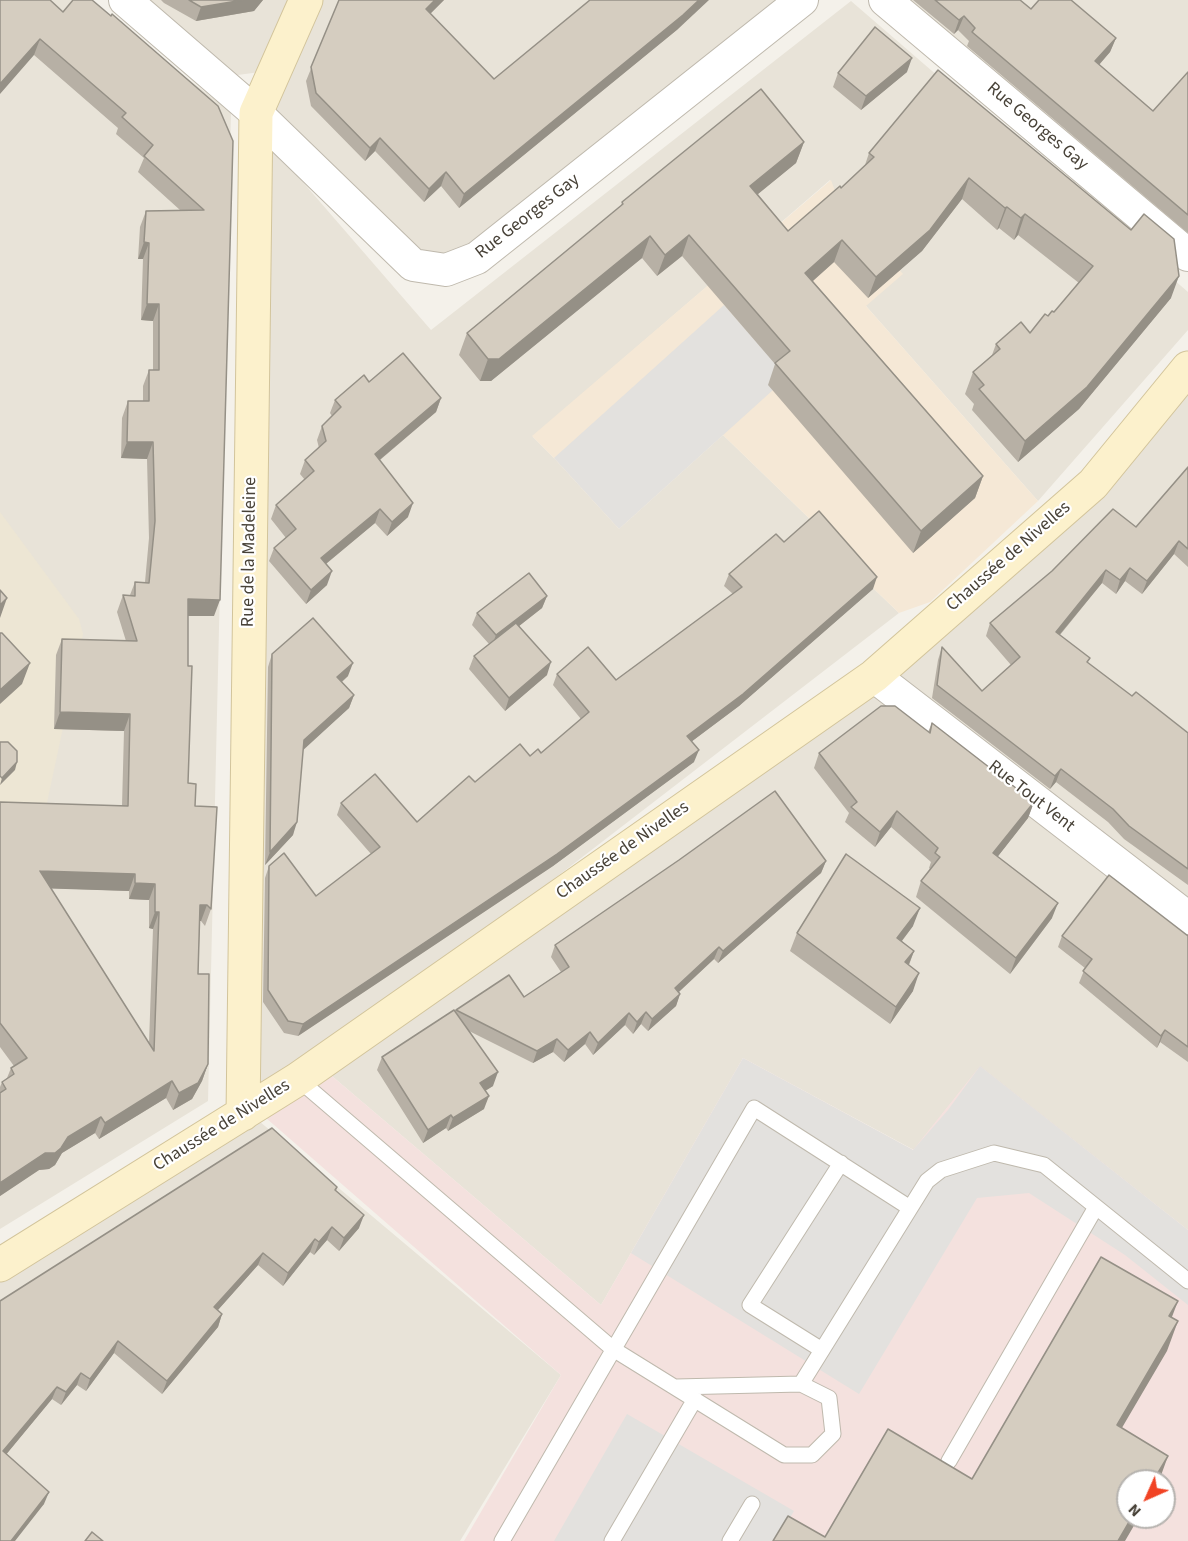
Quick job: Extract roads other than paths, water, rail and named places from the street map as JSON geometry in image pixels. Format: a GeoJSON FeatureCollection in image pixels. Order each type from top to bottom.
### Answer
{"type":"FeatureCollection","features":[{"type":"Feature","properties":{"kind":"main road","name":"Rue de la Madeleine"},"geometry":{"type":"LineString","coordinates":[[243,1114],[256,113],[306,0]]}},
{"type":"Feature","properties":{"kind":"main road","name":"Chaussée de Nivelles"},"geometry":{"type":"LineString","coordinates":[[0,1265],[298,1079],[873,676],[1093,484],[1188,368]]}},
{"type":"Feature","properties":{"kind":"street","name":"Rue Georges Gay"},"geometry":{"type":"LineString","coordinates":[[124,0],[256,113],[413,265],[446,270],[477,258],[802,0]]}},
{"type":"Feature","properties":{"kind":"street","name":"Rue Georges Gay"},"geometry":{"type":"LineString","coordinates":[[885,0],[1188,255]]}},
{"type":"Feature","properties":{"kind":"street","name":"Rue Tout Vent"},"geometry":{"type":"LineString","coordinates":[[873,676],[1188,918]]}},
{"type":"Feature","properties":{"kind":"lane"},"geometry":{"type":"LineString","coordinates":[[298,1079],[613,1349],[784,1455],[813,1455],[833,1434],[829,1398],[801,1384],[676,1387]]}},
{"type":"Feature","properties":{"kind":"lane"},"geometry":{"type":"LineString","coordinates":[[502,1541],[754,1108],[910,1208]]}},
{"type":"Feature","properties":{"kind":"lane"},"geometry":{"type":"LineString","coordinates":[[801,1384],[927,1180],[941,1170],[994,1153],[1044,1165],[1188,1281]]}},
{"type":"Feature","properties":{"kind":"lane"},"geometry":{"type":"LineString","coordinates":[[822,1350],[750,1305],[841,1163]]}},
{"type":"Feature","properties":{"kind":"lane"},"geometry":{"type":"LineString","coordinates":[[949,1461],[1096,1207]]}},
{"type":"Feature","properties":{"kind":"lane"},"geometry":{"type":"LineString","coordinates":[[612,1541],[695,1399]]}},
{"type":"Feature","properties":{"kind":"lane"},"geometry":{"type":"LineString","coordinates":[[730,1541],[752,1504]]}}]}
